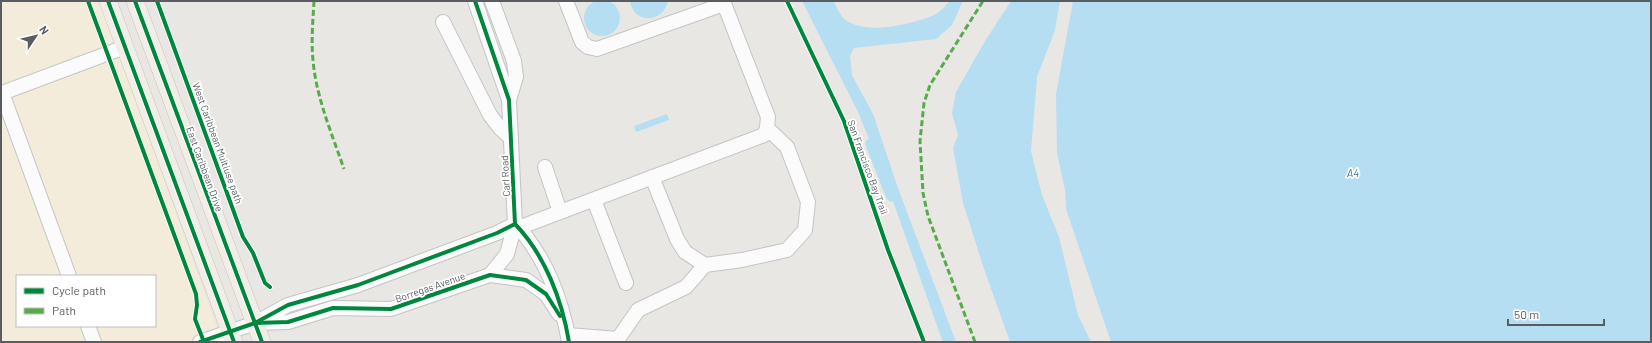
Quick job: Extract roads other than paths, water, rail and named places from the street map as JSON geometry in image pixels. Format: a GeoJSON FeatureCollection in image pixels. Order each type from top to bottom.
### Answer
{"type":"FeatureCollection","features":[{"type":"Feature","properties":{"kind":"main road"},"geometry":{"type":"LineString","coordinates":[[108,1],[232,337]]}},
{"type":"Feature","properties":{"kind":"main road","name":"East Caribbean Drive"},"geometry":{"type":"LineString","coordinates":[[135,1],[262,342]]}},
{"type":"Feature","properties":{"kind":"street","name":"Carl Road"},"geometry":{"type":"LineString","coordinates":[[475,1],[509,100],[516,226],[507,254],[490,275]]}},
{"type":"Feature","properties":{"kind":"street","name":"Carl Road"},"geometry":{"type":"LineString","coordinates":[[492,1],[514,61],[516,77],[509,100]]}},
{"type":"Feature","properties":{"kind":"street"},"geometry":{"type":"LineString","coordinates":[[566,1],[582,42],[588,48],[597,49],[724,2],[768,117],[767,128],[787,148],[808,202],[805,230],[787,250],[742,260],[705,265],[685,252],[677,239],[652,177]]}},
{"type":"Feature","properties":{"kind":"street"},"geometry":{"type":"LineString","coordinates":[[443,22],[490,114],[500,128],[511,138]]}},
{"type":"Feature","properties":{"kind":"street"},"geometry":{"type":"LineString","coordinates":[[70,275],[2,93],[125,48]]}},
{"type":"Feature","properties":{"kind":"street","name":"Borregas Avenue"},"geometry":{"type":"LineString","coordinates":[[200,342],[232,337],[288,304],[358,286],[516,226],[594,200],[764,135],[767,128]]}},
{"type":"Feature","properties":{"kind":"street"},"geometry":{"type":"LineString","coordinates":[[545,167],[560,212]]}},
{"type":"Feature","properties":{"kind":"street"},"geometry":{"type":"LineString","coordinates":[[594,200],[626,283]]}},
{"type":"Feature","properties":{"kind":"street"},"geometry":{"type":"LineString","coordinates":[[516,226],[528,238],[557,291],[568,334],[618,339],[638,310],[686,287],[705,265]]}},
{"type":"Feature","properties":{"kind":"street","name":"Borregas Avenue"},"geometry":{"type":"LineString","coordinates":[[255,323],[288,322],[333,308],[391,309],[490,275],[526,280],[546,294],[568,334]]}},
{"type":"Feature","properties":{"kind":"street"},"geometry":{"type":"LineString","coordinates":[[88,327],[94,342]]}},
{"type":"Feature","properties":{"kind":"water"},"geometry":{"type":"Polygon","coordinates":[[[606,0],[615,5],[619,11],[619,25],[615,31],[606,36],[598,36],[589,31],[585,25],[584,14],[589,5],[595,1],[606,0]]]}},
{"type":"Feature","properties":{"kind":"water"},"geometry":{"type":"Polygon","coordinates":[[[630,1],[668,1],[665,9],[660,14],[655,17],[648,18],[636,14],[632,9],[630,1]]]}},
{"type":"Feature","properties":{"kind":"water"},"geometry":{"type":"Polygon","coordinates":[[[802,1],[833,1],[845,20],[856,25],[879,28],[927,18],[942,10],[950,1],[963,1],[952,25],[936,39],[854,48],[850,56],[852,75],[873,114],[898,188],[956,342],[943,342],[882,170],[858,112],[802,1]]]}},
{"type":"Feature","properties":{"kind":"water"},"geometry":{"type":"Polygon","coordinates":[[[1011,1],[1060,1],[1055,30],[1037,77],[1031,151],[1042,195],[1059,237],[1078,315],[1091,342],[1010,342],[985,272],[963,203],[953,148],[958,135],[952,113],[956,92],[985,41],[1011,1]]]}},
{"type":"Feature","properties":{"kind":"water","name":"A4"},"geometry":{"type":"Polygon","coordinates":[[[1073,1],[1651,1],[1651,342],[1111,342],[1066,209],[1065,190],[1057,153],[1056,94],[1073,1]]]}},
{"type":"Feature","properties":{"kind":"water"},"geometry":{"type":"Polygon","coordinates":[[[667,114],[669,120],[636,132],[634,126],[667,114]]]}},
{"type":"Feature","properties":{"kind":"waterway"},"geometry":{"type":"LineString","coordinates":[[872,144],[892,195]]}}]}
